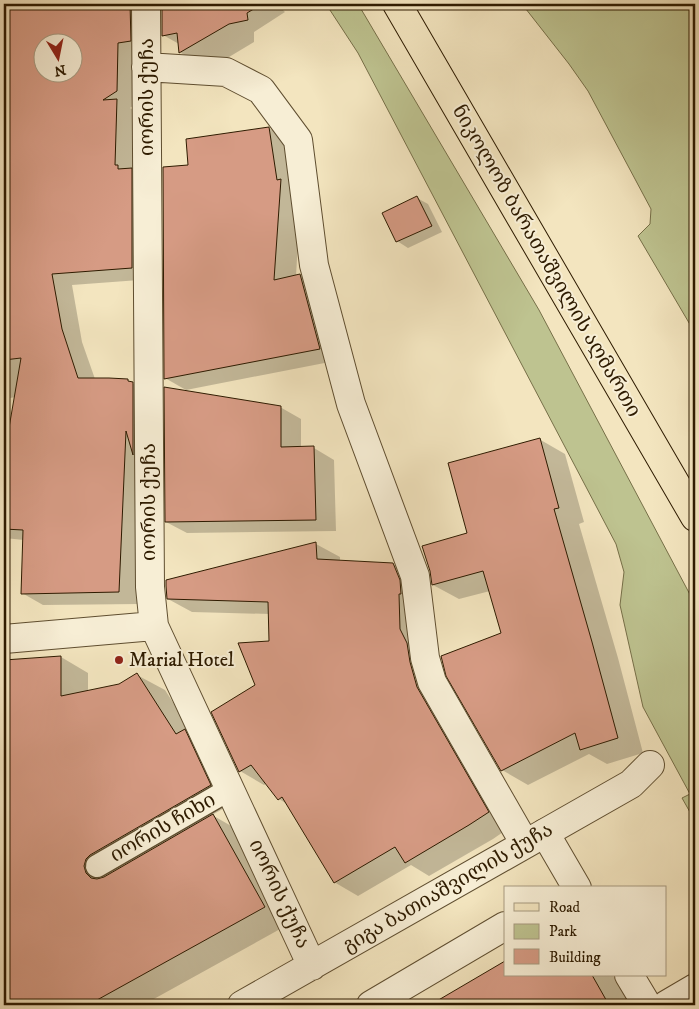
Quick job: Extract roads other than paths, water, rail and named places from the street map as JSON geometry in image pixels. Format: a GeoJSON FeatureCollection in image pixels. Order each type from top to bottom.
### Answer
{"type":"FeatureCollection","features":[{"type":"Feature","properties":{"kind":"main road","name":"ნიკოლოზ ბარათაშვილის აღმართი"},"geometry":{"type":"LineString","coordinates":[[396,4],[695,518]]}},
{"type":"Feature","properties":{"kind":"street","name":"იორის ქუჩა"},"geometry":{"type":"LineString","coordinates":[[146,4],[150,587],[154,626],[312,966]]}},
{"type":"Feature","properties":{"kind":"street"},"geometry":{"type":"LineString","coordinates":[[146,67],[226,72],[261,90],[298,140],[314,265],[351,404],[415,576],[426,658],[432,682],[535,838],[574,886]]}},
{"type":"Feature","properties":{"kind":"street"},"geometry":{"type":"LineString","coordinates":[[4,639],[154,626]]}},
{"type":"Feature","properties":{"kind":"street","name":"გიგა ბათიაშვილის ქუჩა"},"geometry":{"type":"LineString","coordinates":[[242,1005],[631,784],[650,765]]}},
{"type":"Feature","properties":{"kind":"street"},"geometry":{"type":"LineString","coordinates":[[370,1005],[504,927]]}},
{"type":"Feature","properties":{"kind":"street"},"geometry":{"type":"LineString","coordinates":[[630,976],[647,1005]]}},
{"type":"Feature","properties":{"kind":"street"},"geometry":{"type":"LineString","coordinates":[[666,1005],[695,988]]}},
{"type":"Feature","properties":{"kind":"lane","name":"იორის ჩიხი"},"geometry":{"type":"LineString","coordinates":[[97,866],[230,789]]}},
{"type":"Feature","properties":{"kind":"place","name":"Marial Hotel"},"geometry":{"type":"Point","coordinates":[119,660]}}]}
